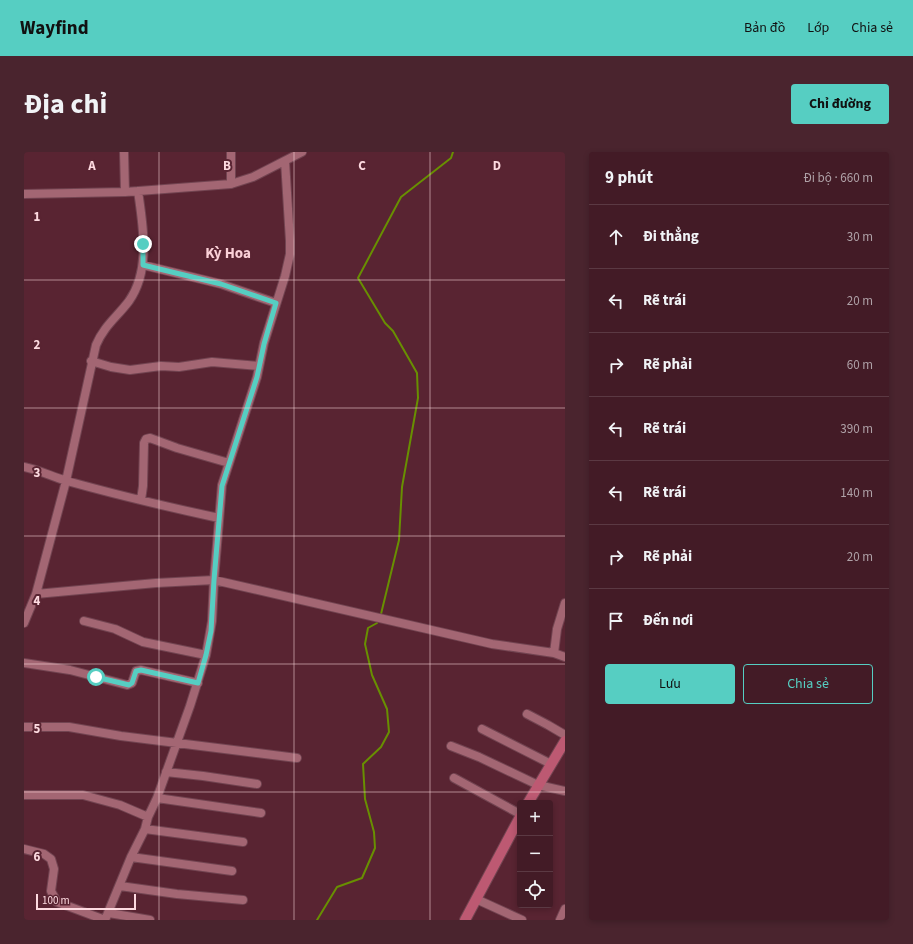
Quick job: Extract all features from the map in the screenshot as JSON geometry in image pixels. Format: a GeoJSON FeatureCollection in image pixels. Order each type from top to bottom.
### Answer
{"type":"FeatureCollection","features":[{"type":"Feature","properties":{"kind":"main road"},"geometry":{"type":"LineString","coordinates":[[530,800],[565,741]]}},
{"type":"Feature","properties":{"kind":"main road"},"geometry":{"type":"LineString","coordinates":[[465,920],[517,822]]}},
{"type":"Feature","properties":{"kind":"street"},"geometry":{"type":"LineString","coordinates":[[124,152],[125,192]]}},
{"type":"Feature","properties":{"kind":"street"},"geometry":{"type":"LineString","coordinates":[[230,184],[231,152]]}},
{"type":"Feature","properties":{"kind":"street"},"geometry":{"type":"LineString","coordinates":[[24,194],[125,192],[230,184],[253,177],[302,152]]}},
{"type":"Feature","properties":{"kind":"street"},"geometry":{"type":"LineString","coordinates":[[106,917],[131,857],[145,829],[148,817],[198,683],[206,655],[212,621],[222,486],[243,422],[290,254],[285,161]]}},
{"type":"Feature","properties":{"kind":"street"},"geometry":{"type":"LineString","coordinates":[[24,622],[36,594],[66,481],[96,345],[108,324],[134,293],[143,265],[143,228],[138,190]]}},
{"type":"Feature","properties":{"kind":"street"},"geometry":{"type":"LineString","coordinates":[[143,265],[221,284],[276,303]]}},
{"type":"Feature","properties":{"kind":"street"},"geometry":{"type":"LineString","coordinates":[[92,361],[111,367],[130,370],[161,366],[179,367],[212,362],[259,366]]}},
{"type":"Feature","properties":{"kind":"street"},"geometry":{"type":"LineString","coordinates":[[141,500],[143,486],[144,443],[146,439],[150,438],[177,448],[229,463]]}},
{"type":"Feature","properties":{"kind":"street"},"geometry":{"type":"LineString","coordinates":[[24,467],[38,470],[66,481],[219,518]]}},
{"type":"Feature","properties":{"kind":"street"},"geometry":{"type":"LineString","coordinates":[[36,594],[149,583],[214,580],[492,644],[554,653],[565,657]]}},
{"type":"Feature","properties":{"kind":"street"},"geometry":{"type":"LineString","coordinates":[[554,653],[557,629],[565,603]]}},
{"type":"Feature","properties":{"kind":"street"},"geometry":{"type":"LineString","coordinates":[[84,621],[115,629],[143,642],[206,655]]}},
{"type":"Feature","properties":{"kind":"street"},"geometry":{"type":"LineString","coordinates":[[24,663],[76,671],[127,686],[132,683],[136,671],[141,670],[198,683]]}},
{"type":"Feature","properties":{"kind":"street"},"geometry":{"type":"LineString","coordinates":[[527,714],[565,735]]}},
{"type":"Feature","properties":{"kind":"street"},"geometry":{"type":"LineString","coordinates":[[24,726],[69,727],[121,736],[297,758]]}},
{"type":"Feature","properties":{"kind":"street"},"geometry":{"type":"LineString","coordinates":[[482,730],[551,764]]}},
{"type":"Feature","properties":{"kind":"street"},"geometry":{"type":"LineString","coordinates":[[451,746],[479,757],[538,785],[565,791]]}},
{"type":"Feature","properties":{"kind":"street"},"geometry":{"type":"LineString","coordinates":[[166,772],[257,784]]}},
{"type":"Feature","properties":{"kind":"street"},"geometry":{"type":"LineString","coordinates":[[454,778],[517,814]]}},
{"type":"Feature","properties":{"kind":"street"},"geometry":{"type":"LineString","coordinates":[[24,795],[83,795],[120,805],[148,817]]}},
{"type":"Feature","properties":{"kind":"street"},"geometry":{"type":"LineString","coordinates":[[156,798],[261,813]]}},
{"type":"Feature","properties":{"kind":"street"},"geometry":{"type":"LineString","coordinates":[[145,829],[242,842]]}},
{"type":"Feature","properties":{"kind":"street"},"geometry":{"type":"LineString","coordinates":[[24,849],[44,854],[51,859],[54,869],[51,891],[57,902],[106,917],[150,920]]}},
{"type":"Feature","properties":{"kind":"street"},"geometry":{"type":"LineString","coordinates":[[131,857],[232,871]]}},
{"type":"Feature","properties":{"kind":"street"},"geometry":{"type":"LineString","coordinates":[[120,886],[177,894],[244,900]]}},
{"type":"Feature","properties":{"kind":"street"},"geometry":{"type":"LineString","coordinates":[[476,899],[522,920]]}},
{"type":"Feature","properties":{"kind":"street"},"geometry":{"type":"LineString","coordinates":[[560,920],[565,909]]}},
{"type":"Feature","properties":{"kind":"waterway"},"geometry":{"type":"LineString","coordinates":[[381,614],[399,540],[402,487],[418,398],[417,373],[393,331],[385,323],[358,278],[401,197],[451,158],[453,152]]}},
{"type":"Feature","properties":{"kind":"waterway"},"geometry":{"type":"LineString","coordinates":[[317,920],[337,887],[362,878],[375,848],[374,832],[365,799],[363,764],[381,747],[389,732],[387,709],[372,675],[365,644],[368,628],[377,623]]}},
{"type":"Feature","properties":{"kind":"district","name":"Kỳ Hoa"},"geometry":{"type":"Point","coordinates":[228,253]}},
{"type":"Feature","properties":{"kind":"route"},"geometry":{"type":"LineString","coordinates":[[96,677],[127,686],[132,683],[136,671],[145,670],[198,683],[210,640],[222,486],[257,377],[264,344],[276,303],[221,284],[143,265],[143,244]]}}]}
